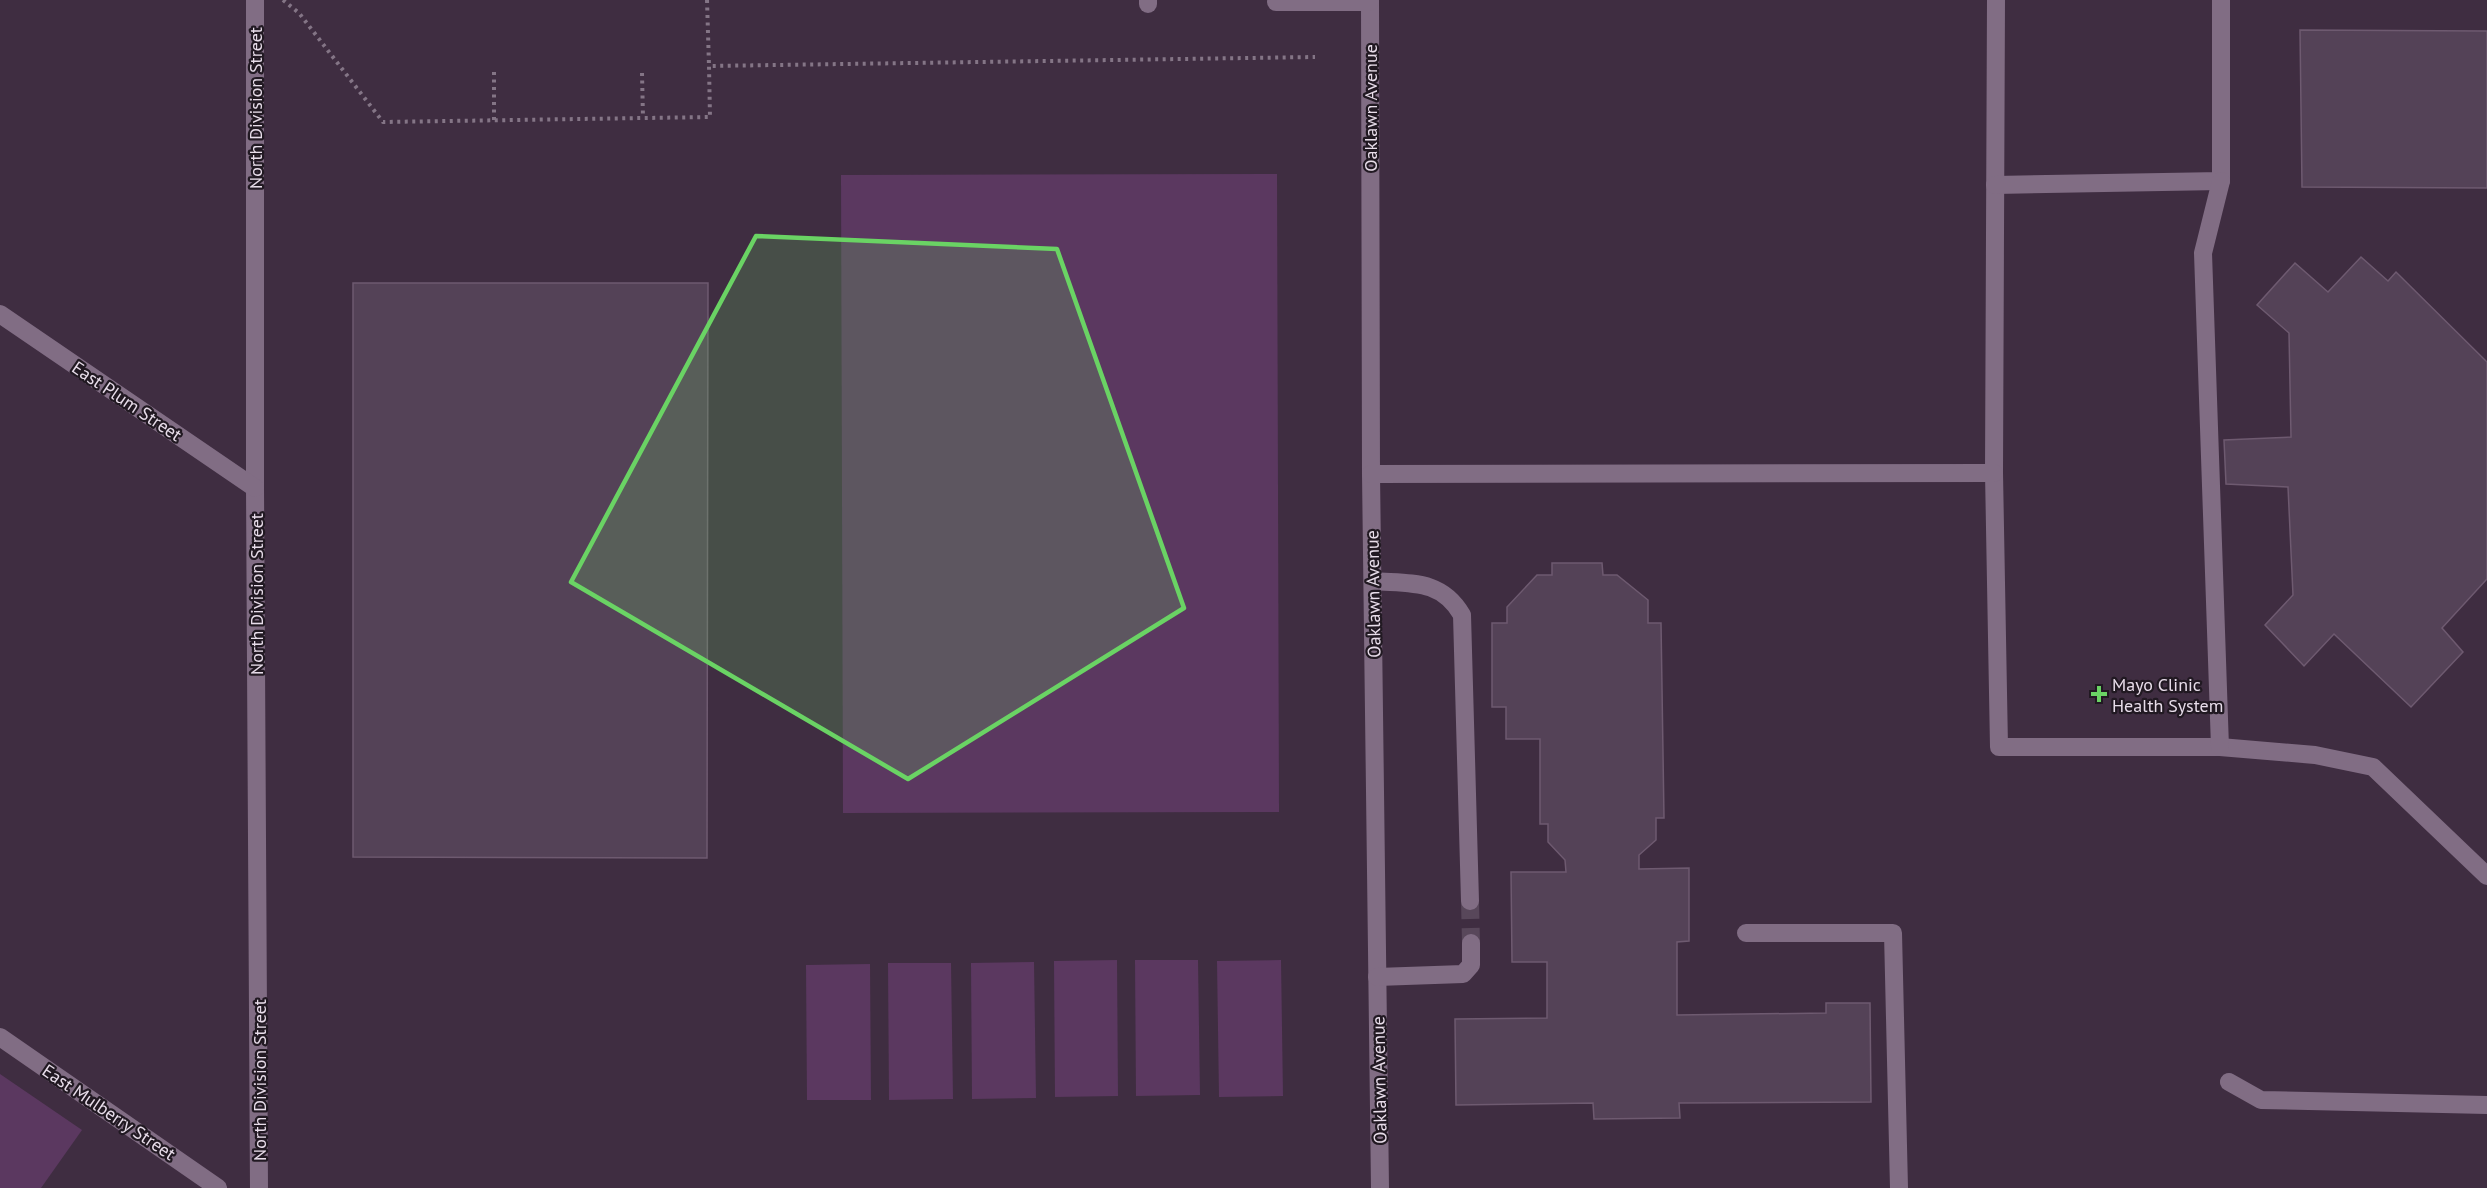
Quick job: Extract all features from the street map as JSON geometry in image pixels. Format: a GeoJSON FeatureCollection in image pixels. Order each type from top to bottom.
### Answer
{"type":"FeatureCollection","features":[{"type":"Feature","properties":{"kind":"street","name":"North Division Street"},"geometry":{"type":"LineString","coordinates":[[255,0],[259,1188]]}},
{"type":"Feature","properties":{"kind":"street"},"geometry":{"type":"LineString","coordinates":[[1996,0],[1994,473],[1999,747],[2220,747],[2315,755],[2373,767],[2487,876]]}},
{"type":"Feature","properties":{"kind":"street"},"geometry":{"type":"LineString","coordinates":[[2220,747],[2203,254],[2221,181],[2221,0]]}},
{"type":"Feature","properties":{"kind":"street"},"geometry":{"type":"LineString","coordinates":[[1276,2],[1370,1]]}},
{"type":"Feature","properties":{"kind":"street","name":"Oaklawn Avenue"},"geometry":{"type":"LineString","coordinates":[[1370,1],[1371,474],[1380,1188]]}},
{"type":"Feature","properties":{"kind":"street"},"geometry":{"type":"LineString","coordinates":[[1995,185],[2221,181]]}},
{"type":"Feature","properties":{"kind":"street","name":"East Plum Street"},"geometry":{"type":"LineString","coordinates":[[0,314],[255,488]]}},
{"type":"Feature","properties":{"kind":"street"},"geometry":{"type":"LineString","coordinates":[[1371,474],[1994,473]]}},
{"type":"Feature","properties":{"kind":"street"},"geometry":{"type":"LineString","coordinates":[[1372,581],[1418,585],[1439,590],[1454,600],[1462,615],[1470,901]]}},
{"type":"Feature","properties":{"kind":"street"},"geometry":{"type":"LineString","coordinates":[[1746,933],[1893,933],[1899,1188]]}},
{"type":"Feature","properties":{"kind":"street"},"geometry":{"type":"LineString","coordinates":[[1377,977],[1463,974],[1471,965],[1472,944]]}},
{"type":"Feature","properties":{"kind":"street","name":"East Mulberry Street"},"geometry":{"type":"LineString","coordinates":[[0,1037],[218,1188]]}},
{"type":"Feature","properties":{"kind":"street"},"geometry":{"type":"LineString","coordinates":[[2229,1082],[2261,1100],[2487,1105]]}},
{"type":"Feature","properties":{"kind":"path"},"geometry":{"type":"LineString","coordinates":[[283,0],[299,14],[383,122],[710,117],[707,0]]}},
{"type":"Feature","properties":{"kind":"path"},"geometry":{"type":"LineString","coordinates":[[709,66],[1315,57]]}},
{"type":"Feature","properties":{"kind":"path"},"geometry":{"type":"LineString","coordinates":[[494,70],[494,120]]}},
{"type":"Feature","properties":{"kind":"path"},"geometry":{"type":"LineString","coordinates":[[642,73],[643,118]]}},
{"type":"Feature","properties":{"kind":"highlighted area"},"geometry":{"type":"Polygon","coordinates":[[[756,236],[1057,249],[1184,608],[908,779],[571,582],[756,236]]]}},
{"type":"Feature","properties":{"kind":"shaded area"},"geometry":{"type":"Polygon","coordinates":[[[1277,174],[1279,812],[843,813],[841,175],[1277,174]]]}},
{"type":"Feature","properties":{"kind":"shaded area"},"geometry":{"type":"Polygon","coordinates":[[[1117,960],[1118,1096],[1055,1097],[1054,961],[1117,960]]]}},
{"type":"Feature","properties":{"kind":"shaded area"},"geometry":{"type":"Polygon","coordinates":[[[1135,960],[1198,960],[1200,1095],[1136,1096],[1135,960]]]}},
{"type":"Feature","properties":{"kind":"shaded area"},"geometry":{"type":"Polygon","coordinates":[[[1281,960],[1283,1096],[1219,1097],[1217,961],[1281,960]]]}},
{"type":"Feature","properties":{"kind":"shaded area"},"geometry":{"type":"Polygon","coordinates":[[[1034,962],[1036,1098],[972,1099],[971,963],[1034,962]]]}},
{"type":"Feature","properties":{"kind":"shaded area"},"geometry":{"type":"Polygon","coordinates":[[[888,963],[951,963],[953,1099],[889,1100],[888,963]]]}},
{"type":"Feature","properties":{"kind":"shaded area"},"geometry":{"type":"Polygon","coordinates":[[[870,964],[871,1100],[807,1100],[806,965],[870,964]]]}},
{"type":"Feature","properties":{"kind":"shaded area"},"geometry":{"type":"Polygon","coordinates":[[[0,1074],[82,1130],[41,1188],[0,1188],[0,1074]]]}},
{"type":"Feature","properties":{"kind":"building"},"geometry":{"type":"Polygon","coordinates":[[[2300,30],[2487,31],[2487,188],[2302,187],[2300,30]]]}},
{"type":"Feature","properties":{"kind":"building"},"geometry":{"type":"Polygon","coordinates":[[[2361,257],[2388,281],[2396,272],[2487,362],[2487,579],[2442,628],[2463,652],[2411,707],[2334,634],[2304,666],[2265,625],[2293,595],[2288,487],[2226,484],[2224,440],[2291,437],[2289,333],[2257,305],[2295,263],[2328,292],[2361,257]]]}},
{"type":"Feature","properties":{"kind":"building"},"geometry":{"type":"Polygon","coordinates":[[[353,283],[708,283],[707,858],[353,857],[353,283]]]}},
{"type":"Feature","properties":{"kind":"building"},"geometry":{"type":"Polygon","coordinates":[[[1552,563],[1602,563],[1603,575],[1617,575],[1648,600],[1648,623],[1661,623],[1664,818],[1656,818],[1656,840],[1639,855],[1639,869],[1689,868],[1689,941],[1677,942],[1677,1015],[1826,1013],[1826,1003],[1870,1003],[1871,1102],[1679,1103],[1680,1118],[1594,1119],[1593,1103],[1456,1105],[1455,1019],[1547,1018],[1547,962],[1512,962],[1511,872],[1566,872],[1565,860],[1548,842],[1548,824],[1540,824],[1540,739],[1506,739],[1506,707],[1492,707],[1492,623],[1507,623],[1507,607],[1537,575],[1552,575],[1552,563]]]}},
{"type":"Feature","properties":{"kind":"tunnel"},"geometry":{"type":"LineString","coordinates":[[1470,901],[1471,943]]}},
{"type":"Feature","properties":{"kind":"place","name":"Mayo Clinic Health System"},"geometry":{"type":"Point","coordinates":[2099,694]}}]}
